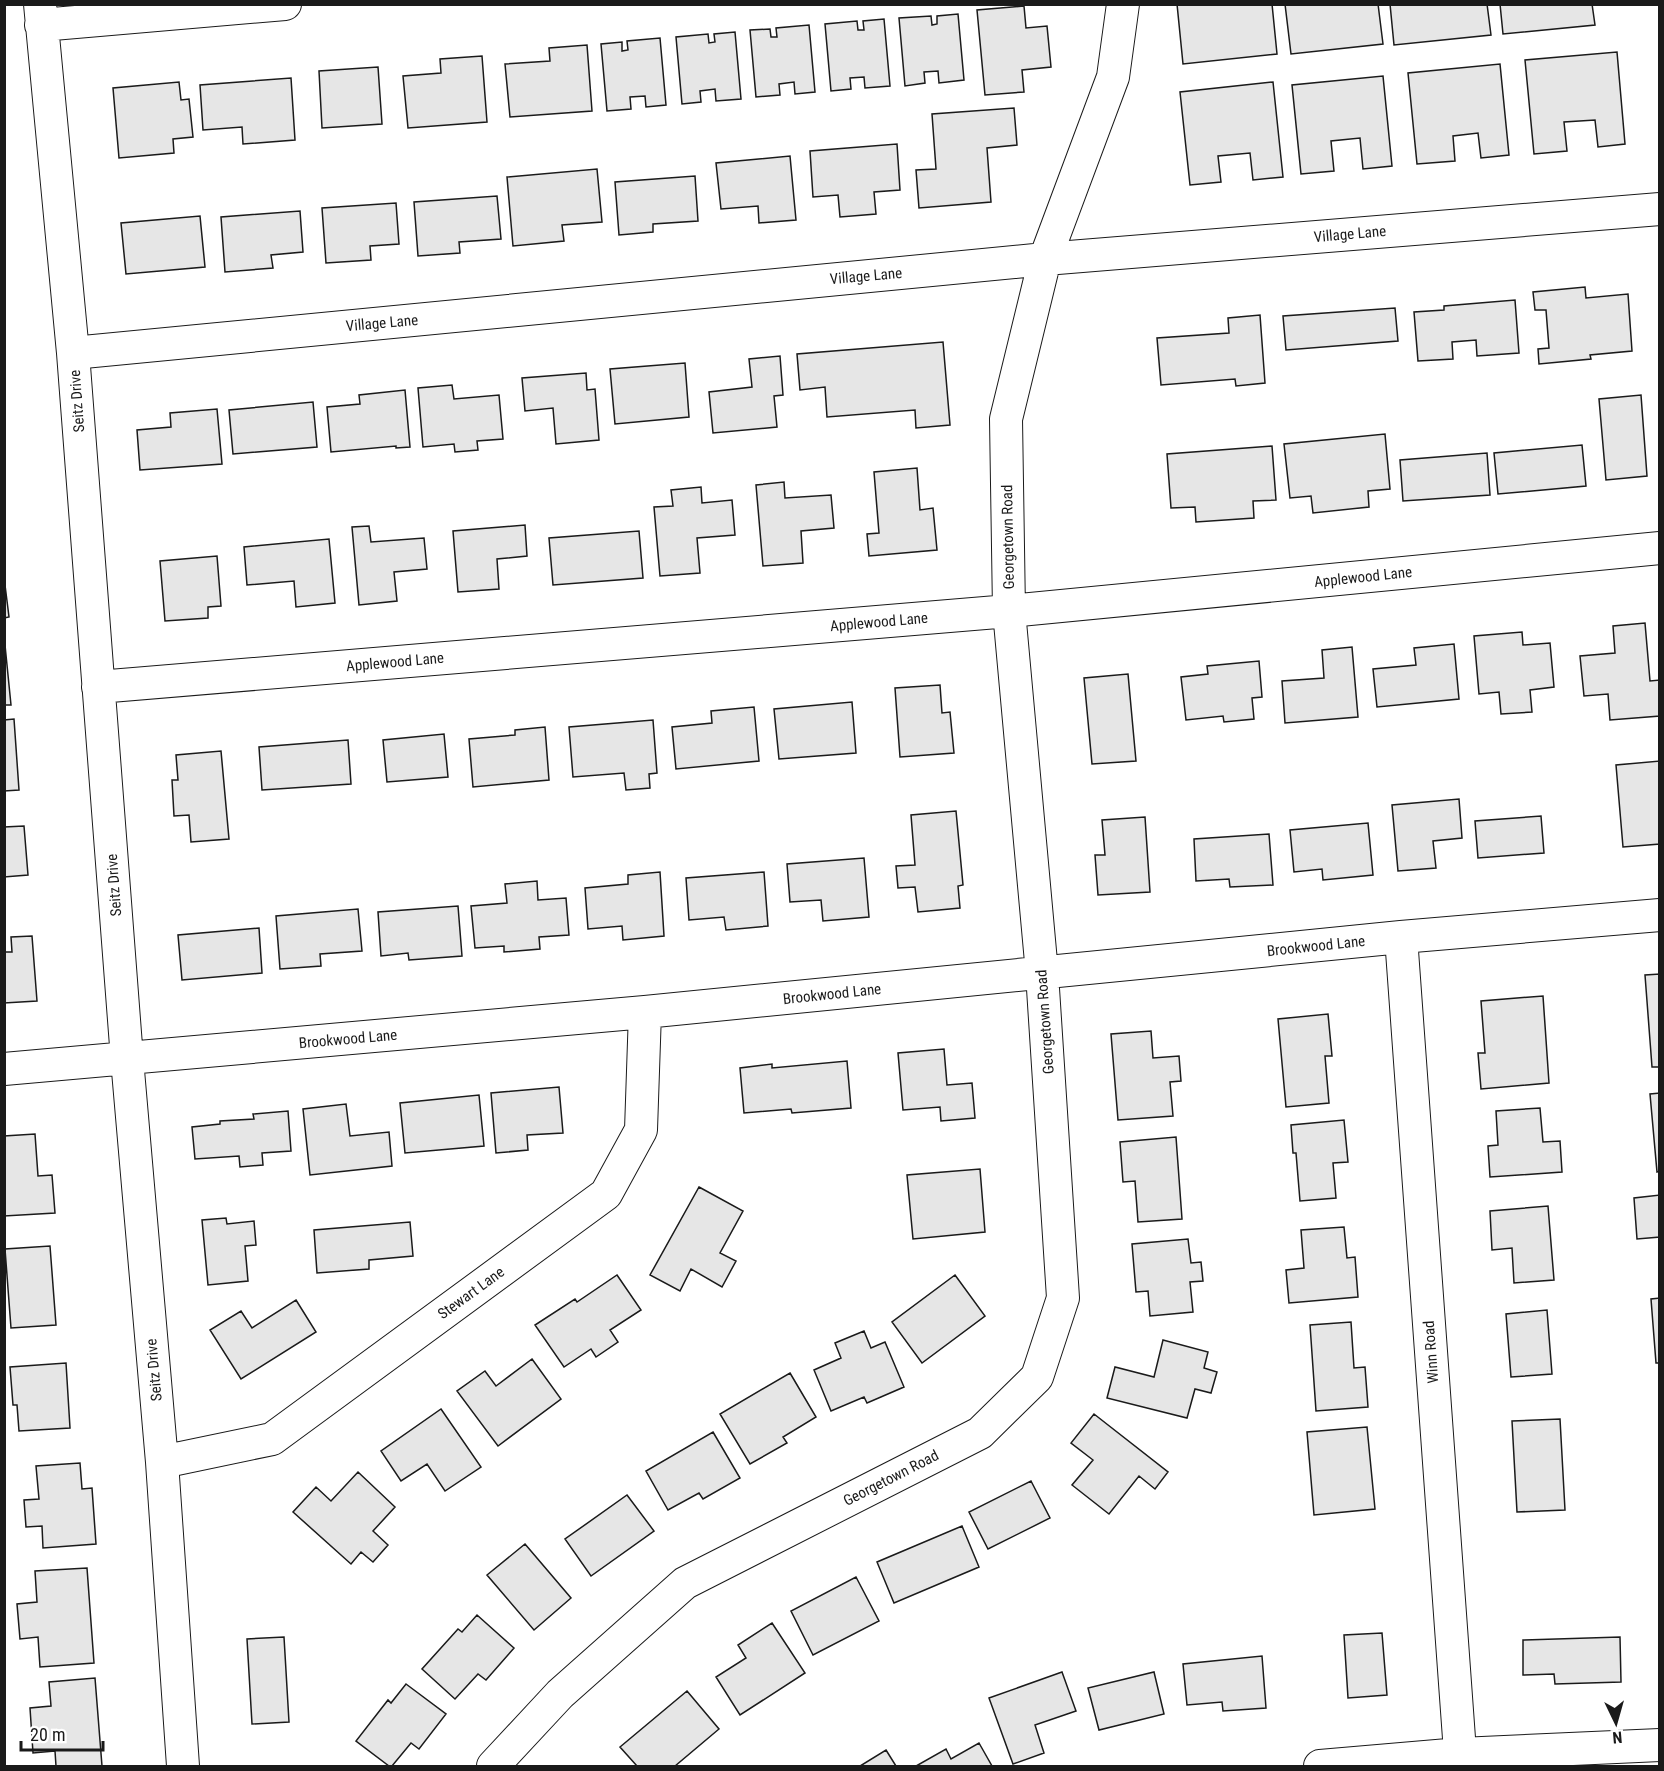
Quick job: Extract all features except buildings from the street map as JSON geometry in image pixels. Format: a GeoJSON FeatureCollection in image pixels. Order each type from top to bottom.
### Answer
{"type":"FeatureCollection","features":[{"type":"Feature","properties":{"kind":"street"},"geometry":{"type":"LineString","coordinates":[[40,15],[285,4]]}},
{"type":"Feature","properties":{"kind":"street","name":"Georgetown Road"},"geometry":{"type":"LineString","coordinates":[[493,1767],[560,1694],[685,1583],[980,1433],[1037,1377],[1063,1298],[1042,974],[1009,611],[1006,419],[1045,259],[1113,77],[1123,4]]}},
{"type":"Feature","properties":{"kind":"street","name":"Seitz Drive"},"geometry":{"type":"LineString","coordinates":[[40,15],[73,353],[127,1059],[162,1461],[183,1767]]}},
{"type":"Feature","properties":{"kind":"street","name":"Village Lane"},"geometry":{"type":"LineString","coordinates":[[73,353],[1045,259],[1659,209]]}},
{"type":"Feature","properties":{"kind":"street","name":"Applewood Lane"},"geometry":{"type":"LineString","coordinates":[[99,687],[1009,611],[1659,548]]}},
{"type":"Feature","properties":{"kind":"street","name":"Brookwood Lane"},"geometry":{"type":"LineString","coordinates":[[4,1069],[645,1012],[1401,937],[1659,915]]}},
{"type":"Feature","properties":{"kind":"street","name":"Winn Road"},"geometry":{"type":"LineString","coordinates":[[1401,937],[1460,1760]]}},
{"type":"Feature","properties":{"kind":"street","name":"Stewart Lane"},"geometry":{"type":"LineString","coordinates":[[162,1461],[272,1439],[606,1194],[641,1130],[645,1012]]}},
{"type":"Feature","properties":{"kind":"street"},"geometry":{"type":"LineString","coordinates":[[1320,1767],[1460,1760],[1659,1745]]}}]}
